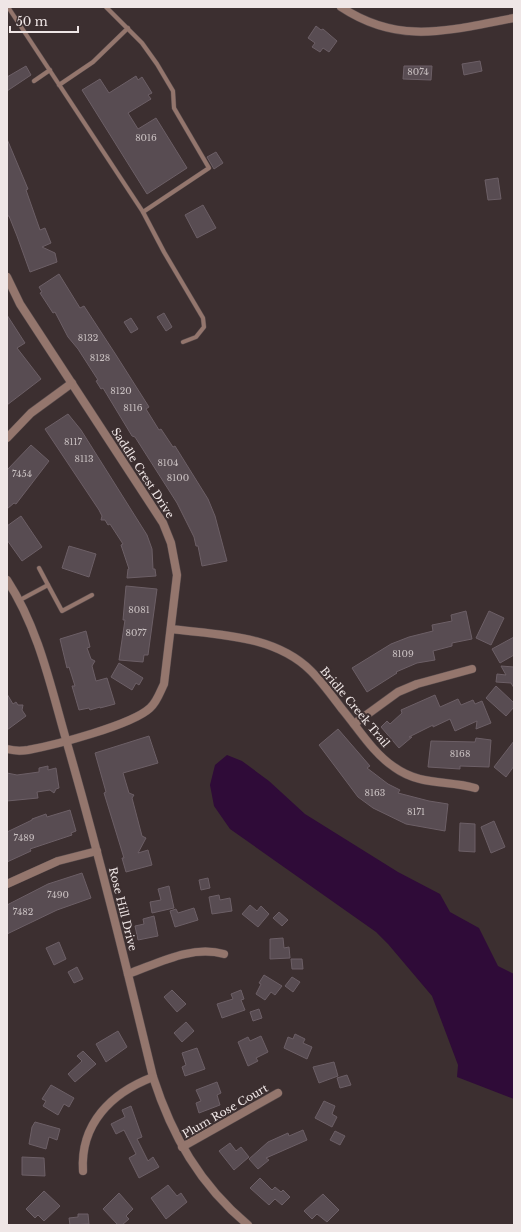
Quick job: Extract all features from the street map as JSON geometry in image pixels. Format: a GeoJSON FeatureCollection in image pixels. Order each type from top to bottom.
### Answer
{"type":"FeatureCollection","features":[{"type":"Feature","properties":{"kind":"street"},"geometry":{"type":"LineString","coordinates":[[341,7],[370,24],[400,32],[450,29],[514,18]]}},
{"type":"Feature","properties":{"kind":"street","name":"Saddle Crest Drive"},"geometry":{"type":"LineString","coordinates":[[7,277],[20,304],[163,523],[171,543],[177,575],[172,629],[164,684],[157,699],[150,708],[132,720],[66,740],[27,750],[7,749]]}},
{"type":"Feature","properties":{"kind":"street"},"geometry":{"type":"LineString","coordinates":[[7,438],[31,413],[72,383]]}},
{"type":"Feature","properties":{"kind":"street","name":"Rose Hill Drive"},"geometry":{"type":"LineString","coordinates":[[7,580],[20,600],[39,647],[97,851],[153,1076],[168,1119],[182,1148],[210,1188],[248,1225]]}},
{"type":"Feature","properties":{"kind":"street","name":"Bridle Creek Trail"},"geometry":{"type":"LineString","coordinates":[[172,629],[250,640],[277,648],[310,671],[380,756],[394,768],[431,783],[464,785],[475,788]]}},
{"type":"Feature","properties":{"kind":"street"},"geometry":{"type":"LineString","coordinates":[[354,724],[398,692],[417,684],[472,669]]}},
{"type":"Feature","properties":{"kind":"street"},"geometry":{"type":"LineString","coordinates":[[7,884],[58,861],[97,851]]}},
{"type":"Feature","properties":{"kind":"street"},"geometry":{"type":"LineString","coordinates":[[128,974],[189,952],[200,950],[224,954]]}},
{"type":"Feature","properties":{"kind":"street"},"geometry":{"type":"LineString","coordinates":[[83,1171],[83,1148],[92,1125],[117,1096],[153,1076]]}},
{"type":"Feature","properties":{"kind":"street","name":"Plum Rose Court"},"geometry":{"type":"LineString","coordinates":[[182,1148],[278,1093]]}},
{"type":"Feature","properties":{"kind":"lane"},"geometry":{"type":"LineString","coordinates":[[8,7],[143,212],[164,252],[203,318],[204,327],[196,337],[183,342]]}},
{"type":"Feature","properties":{"kind":"lane"},"geometry":{"type":"LineString","coordinates":[[106,7],[142,43],[173,91],[174,108],[209,168],[143,212]]}},
{"type":"Feature","properties":{"kind":"lane"},"geometry":{"type":"LineString","coordinates":[[59,84],[92,62],[128,28]]}},
{"type":"Feature","properties":{"kind":"lane"},"geometry":{"type":"LineString","coordinates":[[34,81],[50,70]]}},
{"type":"Feature","properties":{"kind":"lane"},"geometry":{"type":"LineString","coordinates":[[39,568],[62,611],[92,595]]}},
{"type":"Feature","properties":{"kind":"lane"},"geometry":{"type":"LineString","coordinates":[[20,600],[48,585]]}},
{"type":"Feature","properties":{"kind":"shaded area"},"geometry":{"type":"Polygon","coordinates":[[[227,755],[242,761],[269,781],[305,814],[398,872],[440,894],[450,912],[479,928],[498,966],[514,974],[514,1099],[457,1077],[458,1065],[432,996],[376,932],[230,829],[214,806],[210,785],[215,765],[227,755]]]}},
{"type":"Feature","properties":{"kind":"building"},"geometry":{"type":"Polygon","coordinates":[[[316,26],[321,30],[323,29],[337,41],[329,52],[323,48],[320,52],[312,47],[315,43],[308,38],[316,26]]]}},
{"type":"Feature","properties":{"kind":"building"},"geometry":{"type":"Polygon","coordinates":[[[480,61],[482,71],[464,75],[462,64],[480,61]]]}},
{"type":"Feature","properties":{"kind":"building"},"geometry":{"type":"Polygon","coordinates":[[[26,66],[31,75],[7,91],[7,77],[26,66]]]}},
{"type":"Feature","properties":{"kind":"building"},"geometry":{"type":"Polygon","coordinates":[[[404,66],[432,66],[431,80],[403,79],[404,66]]]}},
{"type":"Feature","properties":{"kind":"building"},"geometry":{"type":"Polygon","coordinates":[[[136,76],[138,80],[142,77],[152,93],[148,95],[151,99],[128,113],[138,129],[156,118],[187,168],[147,194],[82,90],[100,79],[109,93],[136,76]]]}},
{"type":"Feature","properties":{"kind":"building"},"geometry":{"type":"Polygon","coordinates":[[[7,139],[28,189],[26,190],[40,230],[45,228],[51,243],[42,247],[55,253],[57,262],[30,272],[9,216],[7,216],[7,139]]]}},
{"type":"Feature","properties":{"kind":"building"},"geometry":{"type":"Polygon","coordinates":[[[216,152],[223,163],[214,169],[207,157],[216,152]]]}},
{"type":"Feature","properties":{"kind":"building"},"geometry":{"type":"Polygon","coordinates":[[[498,178],[501,199],[488,200],[485,180],[498,178]]]}},
{"type":"Feature","properties":{"kind":"building"},"geometry":{"type":"Polygon","coordinates":[[[203,205],[216,228],[197,238],[185,215],[203,205]]]}},
{"type":"Feature","properties":{"kind":"building"},"geometry":{"type":"Polygon","coordinates":[[[59,274],[80,308],[84,306],[149,407],[146,409],[159,430],[161,429],[173,447],[175,446],[208,499],[215,516],[227,561],[202,566],[198,546],[196,546],[194,537],[177,503],[135,437],[132,436],[103,388],[101,389],[96,381],[98,380],[78,349],[68,337],[55,312],[53,313],[40,293],[42,292],[39,287],[59,274]]]}},
{"type":"Feature","properties":{"kind":"building"},"geometry":{"type":"Polygon","coordinates":[[[164,313],[172,327],[166,331],[157,317],[164,313]]]}},
{"type":"Feature","properties":{"kind":"building"},"geometry":{"type":"Polygon","coordinates":[[[7,315],[25,343],[17,348],[41,379],[7,405],[7,315]]]}},
{"type":"Feature","properties":{"kind":"building"},"geometry":{"type":"Polygon","coordinates":[[[131,318],[138,329],[131,333],[124,322],[131,318]]]}},
{"type":"Feature","properties":{"kind":"building"},"geometry":{"type":"Polygon","coordinates":[[[68,414],[81,430],[147,535],[152,549],[153,569],[155,569],[156,576],[127,578],[129,569],[121,545],[123,544],[110,524],[108,525],[105,520],[101,520],[102,516],[99,510],[45,429],[68,414]]]}},
{"type":"Feature","properties":{"kind":"building"},"geometry":{"type":"Polygon","coordinates":[[[31,445],[49,461],[16,504],[14,503],[7,509],[7,470],[31,445]]]}},
{"type":"Feature","properties":{"kind":"building"},"geometry":{"type":"Polygon","coordinates":[[[21,516],[42,547],[22,561],[7,540],[7,526],[21,516]]]}},
{"type":"Feature","properties":{"kind":"building"},"geometry":{"type":"Polygon","coordinates":[[[69,546],[96,554],[89,577],[62,568],[69,546]]]}},
{"type":"Feature","properties":{"kind":"building"},"geometry":{"type":"Polygon","coordinates":[[[126,586],[157,589],[148,655],[144,655],[143,662],[119,660],[125,620],[123,620],[126,586]]]}},
{"type":"Feature","properties":{"kind":"building"},"geometry":{"type":"Polygon","coordinates":[[[466,611],[472,639],[452,643],[452,646],[433,651],[435,660],[417,663],[396,672],[397,673],[367,692],[352,668],[391,644],[409,637],[433,631],[432,625],[452,621],[451,615],[466,611]]]}},
{"type":"Feature","properties":{"kind":"building"},"geometry":{"type":"Polygon","coordinates":[[[489,611],[504,618],[491,645],[476,638],[489,611]]]}},
{"type":"Feature","properties":{"kind":"building"},"geometry":{"type":"Polygon","coordinates":[[[86,631],[90,647],[87,648],[91,659],[95,661],[92,666],[96,681],[107,678],[115,704],[90,710],[89,708],[79,710],[72,686],[75,686],[69,667],[67,668],[60,639],[86,631]]]}},
{"type":"Feature","properties":{"kind":"building"},"geometry":{"type":"Polygon","coordinates":[[[514,637],[514,655],[500,663],[492,649],[514,637]]]}},
{"type":"Feature","properties":{"kind":"building"},"geometry":{"type":"Polygon","coordinates":[[[119,663],[143,678],[139,685],[136,683],[132,690],[111,677],[119,663]]]}},
{"type":"Feature","properties":{"kind":"building"},"geometry":{"type":"Polygon","coordinates":[[[501,666],[514,667],[514,688],[511,683],[496,682],[497,674],[506,675],[501,666]]]}},
{"type":"Feature","properties":{"kind":"building"},"geometry":{"type":"Polygon","coordinates":[[[496,686],[514,703],[514,707],[506,716],[486,698],[496,686]]]}},
{"type":"Feature","properties":{"kind":"building"},"geometry":{"type":"Polygon","coordinates":[[[7,694],[13,704],[16,702],[18,705],[23,705],[22,710],[26,716],[7,730],[7,694]]]}},
{"type":"Feature","properties":{"kind":"building"},"geometry":{"type":"Polygon","coordinates":[[[435,695],[440,707],[458,699],[461,705],[473,700],[475,704],[482,701],[491,723],[476,729],[477,721],[455,731],[450,719],[433,727],[433,725],[409,737],[412,737],[399,748],[381,727],[387,721],[390,724],[402,713],[401,710],[435,695]]]}},
{"type":"Feature","properties":{"kind":"building"},"geometry":{"type":"Polygon","coordinates":[[[338,729],[370,766],[367,768],[388,784],[400,790],[398,793],[448,804],[445,831],[406,824],[373,808],[358,797],[319,745],[338,729]]]}},
{"type":"Feature","properties":{"kind":"building"},"geometry":{"type":"Polygon","coordinates":[[[149,736],[158,763],[123,773],[129,793],[134,795],[132,798],[142,836],[146,838],[138,853],[148,850],[152,865],[126,872],[122,858],[124,858],[104,793],[106,792],[95,753],[149,736]]]}},
{"type":"Feature","properties":{"kind":"building"},"geometry":{"type":"Polygon","coordinates":[[[476,738],[491,740],[489,767],[460,766],[460,769],[428,767],[431,741],[475,742],[476,738]]]}},
{"type":"Feature","properties":{"kind":"building"},"geometry":{"type":"Polygon","coordinates":[[[514,741],[514,766],[506,777],[494,767],[514,741]]]}},
{"type":"Feature","properties":{"kind":"building"},"geometry":{"type":"Polygon","coordinates":[[[48,766],[48,770],[56,768],[59,788],[56,789],[54,793],[50,790],[37,792],[38,798],[7,801],[7,773],[17,775],[39,772],[39,768],[48,766]]]}},
{"type":"Feature","properties":{"kind":"building"},"geometry":{"type":"Polygon","coordinates":[[[70,810],[76,831],[71,833],[72,835],[30,849],[31,851],[7,862],[7,832],[32,819],[46,814],[47,817],[70,810]]]}},
{"type":"Feature","properties":{"kind":"building"},"geometry":{"type":"Polygon","coordinates":[[[494,821],[505,847],[491,853],[481,827],[494,821]]]}},
{"type":"Feature","properties":{"kind":"building"},"geometry":{"type":"Polygon","coordinates":[[[460,823],[475,824],[475,852],[459,851],[460,823]]]}},
{"type":"Feature","properties":{"kind":"building"},"geometry":{"type":"Polygon","coordinates":[[[82,873],[91,898],[57,910],[7,934],[7,905],[48,884],[82,873]]]}},
{"type":"Feature","properties":{"kind":"building"},"geometry":{"type":"Polygon","coordinates":[[[208,878],[210,888],[201,890],[199,880],[208,878]]]}},
{"type":"Feature","properties":{"kind":"building"},"geometry":{"type":"Polygon","coordinates":[[[169,886],[174,908],[152,913],[150,902],[161,900],[158,889],[169,886]]]}},
{"type":"Feature","properties":{"kind":"building"},"geometry":{"type":"Polygon","coordinates":[[[219,895],[220,900],[230,898],[232,911],[212,914],[209,897],[219,895]]]}},
{"type":"Feature","properties":{"kind":"building"},"geometry":{"type":"Polygon","coordinates":[[[250,905],[257,911],[261,906],[269,914],[258,927],[242,914],[250,905]]]}},
{"type":"Feature","properties":{"kind":"building"},"geometry":{"type":"Polygon","coordinates":[[[194,908],[198,920],[175,927],[170,911],[176,909],[178,913],[194,908]]]}},
{"type":"Feature","properties":{"kind":"building"},"geometry":{"type":"Polygon","coordinates":[[[279,912],[288,920],[282,926],[273,918],[279,912]]]}},
{"type":"Feature","properties":{"kind":"building"},"geometry":{"type":"Polygon","coordinates":[[[154,916],[158,936],[138,940],[135,926],[144,924],[143,919],[154,916]]]}},
{"type":"Feature","properties":{"kind":"building"},"geometry":{"type":"Polygon","coordinates":[[[283,938],[284,948],[289,947],[290,958],[270,959],[270,939],[283,938]]]}},
{"type":"Feature","properties":{"kind":"building"},"geometry":{"type":"Polygon","coordinates":[[[59,942],[66,959],[54,965],[46,948],[59,942]]]}},
{"type":"Feature","properties":{"kind":"building"},"geometry":{"type":"Polygon","coordinates":[[[291,959],[302,959],[303,969],[292,969],[291,959]]]}},
{"type":"Feature","properties":{"kind":"building"},"geometry":{"type":"Polygon","coordinates":[[[77,967],[83,979],[74,983],[68,972],[77,967]]]}},
{"type":"Feature","properties":{"kind":"building"},"geometry":{"type":"Polygon","coordinates":[[[264,975],[282,986],[275,995],[271,992],[265,1000],[256,994],[261,984],[259,983],[264,975]]]}},
{"type":"Feature","properties":{"kind":"building"},"geometry":{"type":"Polygon","coordinates":[[[292,977],[300,982],[293,992],[285,986],[292,977]]]}},
{"type":"Feature","properties":{"kind":"building"},"geometry":{"type":"Polygon","coordinates":[[[172,990],[186,1004],[177,1012],[164,997],[172,990]]]}},
{"type":"Feature","properties":{"kind":"building"},"geometry":{"type":"Polygon","coordinates":[[[241,990],[244,999],[241,1000],[245,1010],[222,1018],[217,1004],[233,999],[231,994],[241,990]]]}},
{"type":"Feature","properties":{"kind":"building"},"geometry":{"type":"Polygon","coordinates":[[[259,1009],[262,1018],[253,1021],[250,1012],[259,1009]]]}},
{"type":"Feature","properties":{"kind":"building"},"geometry":{"type":"Polygon","coordinates":[[[186,1022],[194,1031],[182,1042],[174,1033],[186,1022]]]}},
{"type":"Feature","properties":{"kind":"building"},"geometry":{"type":"Polygon","coordinates":[[[118,1031],[127,1047],[106,1062],[96,1044],[118,1031]]]}},
{"type":"Feature","properties":{"kind":"building"},"geometry":{"type":"Polygon","coordinates":[[[295,1034],[305,1039],[303,1043],[312,1047],[307,1059],[284,1048],[288,1037],[293,1039],[295,1034]]]}},
{"type":"Feature","properties":{"kind":"building"},"geometry":{"type":"Polygon","coordinates":[[[261,1036],[268,1052],[256,1058],[258,1061],[248,1066],[238,1042],[248,1037],[250,1041],[261,1036]]]}},
{"type":"Feature","properties":{"kind":"building"},"geometry":{"type":"Polygon","coordinates":[[[197,1048],[205,1069],[185,1076],[182,1067],[186,1065],[182,1053],[197,1048]]]}},
{"type":"Feature","properties":{"kind":"building"},"geometry":{"type":"Polygon","coordinates":[[[83,1051],[96,1064],[75,1082],[68,1074],[82,1061],[77,1056],[83,1051]]]}},
{"type":"Feature","properties":{"kind":"building"},"geometry":{"type":"Polygon","coordinates":[[[334,1062],[338,1076],[319,1083],[313,1067],[334,1062]]]}},
{"type":"Feature","properties":{"kind":"building"},"geometry":{"type":"Polygon","coordinates":[[[347,1075],[351,1085],[340,1088],[337,1078],[347,1075]]]}},
{"type":"Feature","properties":{"kind":"building"},"geometry":{"type":"Polygon","coordinates":[[[217,1082],[221,1093],[217,1095],[220,1105],[199,1113],[196,1103],[201,1101],[196,1090],[217,1082]]]}},
{"type":"Feature","properties":{"kind":"building"},"geometry":{"type":"Polygon","coordinates":[[[51,1085],[74,1098],[69,1107],[64,1104],[58,1115],[43,1106],[46,1101],[42,1099],[51,1085]]]}},
{"type":"Feature","properties":{"kind":"building"},"geometry":{"type":"Polygon","coordinates":[[[324,1101],[335,1106],[332,1114],[337,1117],[332,1127],[315,1118],[324,1101]]]}},
{"type":"Feature","properties":{"kind":"building"},"geometry":{"type":"Polygon","coordinates":[[[131,1106],[142,1137],[137,1139],[148,1161],[153,1157],[159,1167],[139,1178],[129,1158],[136,1154],[124,1130],[116,1134],[111,1124],[125,1117],[122,1110],[131,1106]]]}},
{"type":"Feature","properties":{"kind":"building"},"geometry":{"type":"Polygon","coordinates":[[[35,1122],[60,1129],[57,1140],[49,1137],[46,1149],[29,1144],[32,1127],[35,1122]]]}},
{"type":"Feature","properties":{"kind":"building"},"geometry":{"type":"Polygon","coordinates":[[[303,1130],[307,1140],[266,1158],[269,1160],[258,1169],[249,1159],[268,1142],[288,1133],[289,1136],[303,1130]]]}},
{"type":"Feature","properties":{"kind":"building"},"geometry":{"type":"Polygon","coordinates":[[[335,1131],[345,1136],[340,1145],[330,1140],[335,1131]]]}},
{"type":"Feature","properties":{"kind":"building"},"geometry":{"type":"Polygon","coordinates":[[[230,1143],[236,1151],[241,1147],[249,1157],[234,1170],[219,1151],[230,1143]]]}},
{"type":"Feature","properties":{"kind":"building"},"geometry":{"type":"Polygon","coordinates":[[[22,1157],[44,1158],[45,1176],[22,1175],[22,1157]]]}},
{"type":"Feature","properties":{"kind":"building"},"geometry":{"type":"Polygon","coordinates":[[[260,1178],[272,1190],[275,1187],[281,1192],[283,1190],[290,1197],[282,1205],[275,1199],[269,1205],[250,1188],[260,1178]]]}},
{"type":"Feature","properties":{"kind":"building"},"geometry":{"type":"Polygon","coordinates":[[[168,1185],[177,1196],[181,1193],[187,1202],[166,1219],[151,1198],[168,1185]]]}},
{"type":"Feature","properties":{"kind":"building"},"geometry":{"type":"Polygon","coordinates":[[[44,1191],[60,1206],[44,1221],[38,1215],[35,1218],[26,1209],[44,1191]]]}},
{"type":"Feature","properties":{"kind":"building"},"geometry":{"type":"Polygon","coordinates":[[[119,1193],[133,1209],[126,1216],[129,1219],[122,1225],[118,1225],[103,1209],[119,1193]]]}},
{"type":"Feature","properties":{"kind":"building"},"geometry":{"type":"Polygon","coordinates":[[[323,1194],[339,1210],[327,1222],[317,1214],[312,1219],[304,1211],[323,1194]]]}},
{"type":"Feature","properties":{"kind":"building"},"geometry":{"type":"Polygon","coordinates":[[[78,1214],[88,1214],[89,1224],[70,1225],[69,1218],[78,1217],[78,1214]]]}}]}
